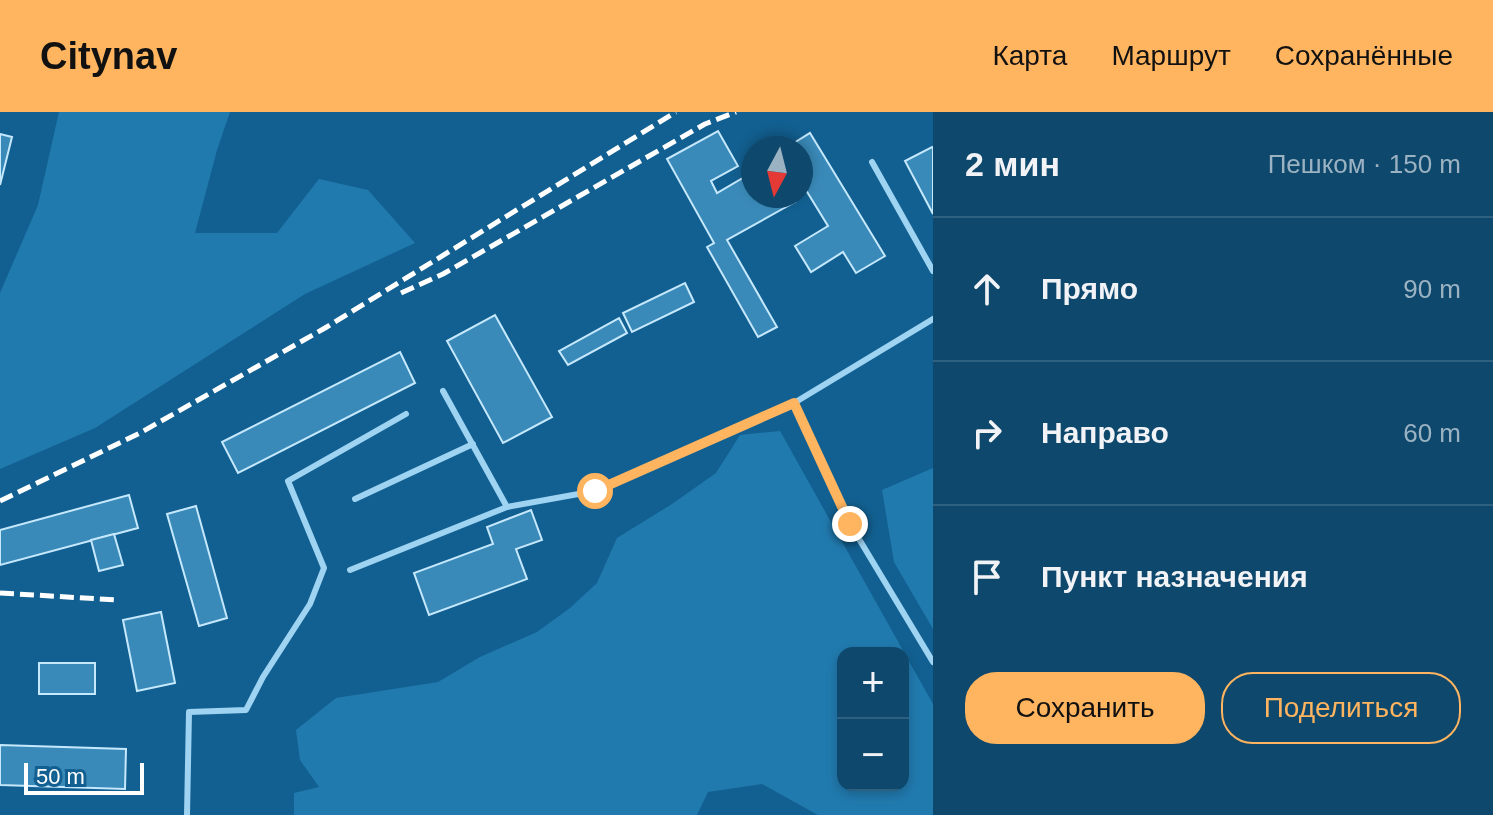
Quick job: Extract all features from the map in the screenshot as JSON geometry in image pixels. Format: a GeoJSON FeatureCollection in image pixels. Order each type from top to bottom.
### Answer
{"type":"FeatureCollection","features":[{"type":"Feature","properties":{"kind":"lane"},"geometry":{"type":"LineString","coordinates":[[872,162],[933,271]]}},
{"type":"Feature","properties":{"kind":"lane"},"geometry":{"type":"LineString","coordinates":[[350,570],[507,507],[595,491],[794,403],[933,319]]}},
{"type":"Feature","properties":{"kind":"lane"},"geometry":{"type":"LineString","coordinates":[[443,391],[507,507]]}},
{"type":"Feature","properties":{"kind":"lane"},"geometry":{"type":"LineString","coordinates":[[794,403],[850,524],[933,662]]}},
{"type":"Feature","properties":{"kind":"lane"},"geometry":{"type":"LineString","coordinates":[[187,815],[189,712],[246,710],[263,677],[310,604],[324,568],[288,481],[406,414]]}},
{"type":"Feature","properties":{"kind":"lane"},"geometry":{"type":"LineString","coordinates":[[355,499],[473,444]]}},
{"type":"Feature","properties":{"kind":"shaded area"},"geometry":{"type":"Polygon","coordinates":[[[59,112],[230,112],[195,233],[277,233],[319,179],[368,190],[415,243],[305,294],[95,428],[0,469],[0,293],[38,205],[59,112]]]}},
{"type":"Feature","properties":{"kind":"shaded area"},"geometry":{"type":"Polygon","coordinates":[[[780,431],[901,647],[837,647],[837,791],[909,791],[909,661],[933,704],[933,815],[818,815],[762,784],[708,792],[697,815],[294,815],[294,793],[319,787],[300,760],[296,730],[336,698],[438,682],[480,657],[537,632],[597,583],[617,538],[716,473],[740,435],[780,431]]]}},
{"type":"Feature","properties":{"kind":"shaded area"},"geometry":{"type":"Polygon","coordinates":[[[933,468],[933,629],[894,562],[882,490],[933,468]]]}},
{"type":"Feature","properties":{"kind":"building"},"geometry":{"type":"Polygon","coordinates":[[[718,131],[738,166],[711,181],[717,193],[741,179],[741,208],[784,208],[727,240],[777,327],[758,337],[707,247],[714,243],[667,159],[718,131]]]}},
{"type":"Feature","properties":{"kind":"building"},"geometry":{"type":"Polygon","coordinates":[[[0,134],[12,137],[0,185],[0,134]]]}},
{"type":"Feature","properties":{"kind":"building"},"geometry":{"type":"Polygon","coordinates":[[[813,138],[885,256],[856,273],[843,252],[811,272],[795,246],[828,226],[813,202],[813,138]]]}},
{"type":"Feature","properties":{"kind":"building"},"geometry":{"type":"Polygon","coordinates":[[[933,149],[933,214],[905,161],[933,149]]]}},
{"type":"Feature","properties":{"kind":"building"},"geometry":{"type":"Polygon","coordinates":[[[685,283],[694,302],[632,332],[623,313],[685,283]]]}},
{"type":"Feature","properties":{"kind":"building"},"geometry":{"type":"Polygon","coordinates":[[[495,315],[552,417],[503,443],[447,341],[495,315]]]}},
{"type":"Feature","properties":{"kind":"building"},"geometry":{"type":"Polygon","coordinates":[[[619,318],[627,333],[568,365],[559,351],[619,318]]]}},
{"type":"Feature","properties":{"kind":"building"},"geometry":{"type":"Polygon","coordinates":[[[400,352],[415,383],[238,473],[222,442],[400,352]]]}},
{"type":"Feature","properties":{"kind":"building"},"geometry":{"type":"Polygon","coordinates":[[[129,495],[138,528],[0,565],[0,530],[129,495]]]}},
{"type":"Feature","properties":{"kind":"building"},"geometry":{"type":"Polygon","coordinates":[[[196,506],[227,618],[199,626],[167,514],[196,506]]]}},
{"type":"Feature","properties":{"kind":"building"},"geometry":{"type":"Polygon","coordinates":[[[531,510],[542,540],[516,549],[527,579],[429,615],[414,573],[493,544],[487,527],[531,510]]]}},
{"type":"Feature","properties":{"kind":"building"},"geometry":{"type":"Polygon","coordinates":[[[114,534],[123,565],[99,571],[91,540],[114,534]]]}},
{"type":"Feature","properties":{"kind":"building"},"geometry":{"type":"Polygon","coordinates":[[[161,612],[175,683],[137,691],[123,620],[161,612]]]}},
{"type":"Feature","properties":{"kind":"building"},"geometry":{"type":"Polygon","coordinates":[[[39,663],[95,663],[95,694],[39,694],[39,663]]]}},
{"type":"Feature","properties":{"kind":"building"},"geometry":{"type":"Polygon","coordinates":[[[0,745],[126,749],[125,789],[0,785],[0,745]]]}},
{"type":"Feature","properties":{"kind":"railway"},"geometry":{"type":"LineString","coordinates":[[0,501],[140,433],[325,328],[676,112]]}},
{"type":"Feature","properties":{"kind":"railway"},"geometry":{"type":"LineString","coordinates":[[401,293],[443,274],[705,124],[736,112]]}},
{"type":"Feature","properties":{"kind":"railway"},"geometry":{"type":"LineString","coordinates":[[0,593],[118,600]]}},
{"type":"Feature","properties":{"kind":"route"},"geometry":{"type":"LineString","coordinates":[[595,491],[794,403],[850,524]]}}]}
